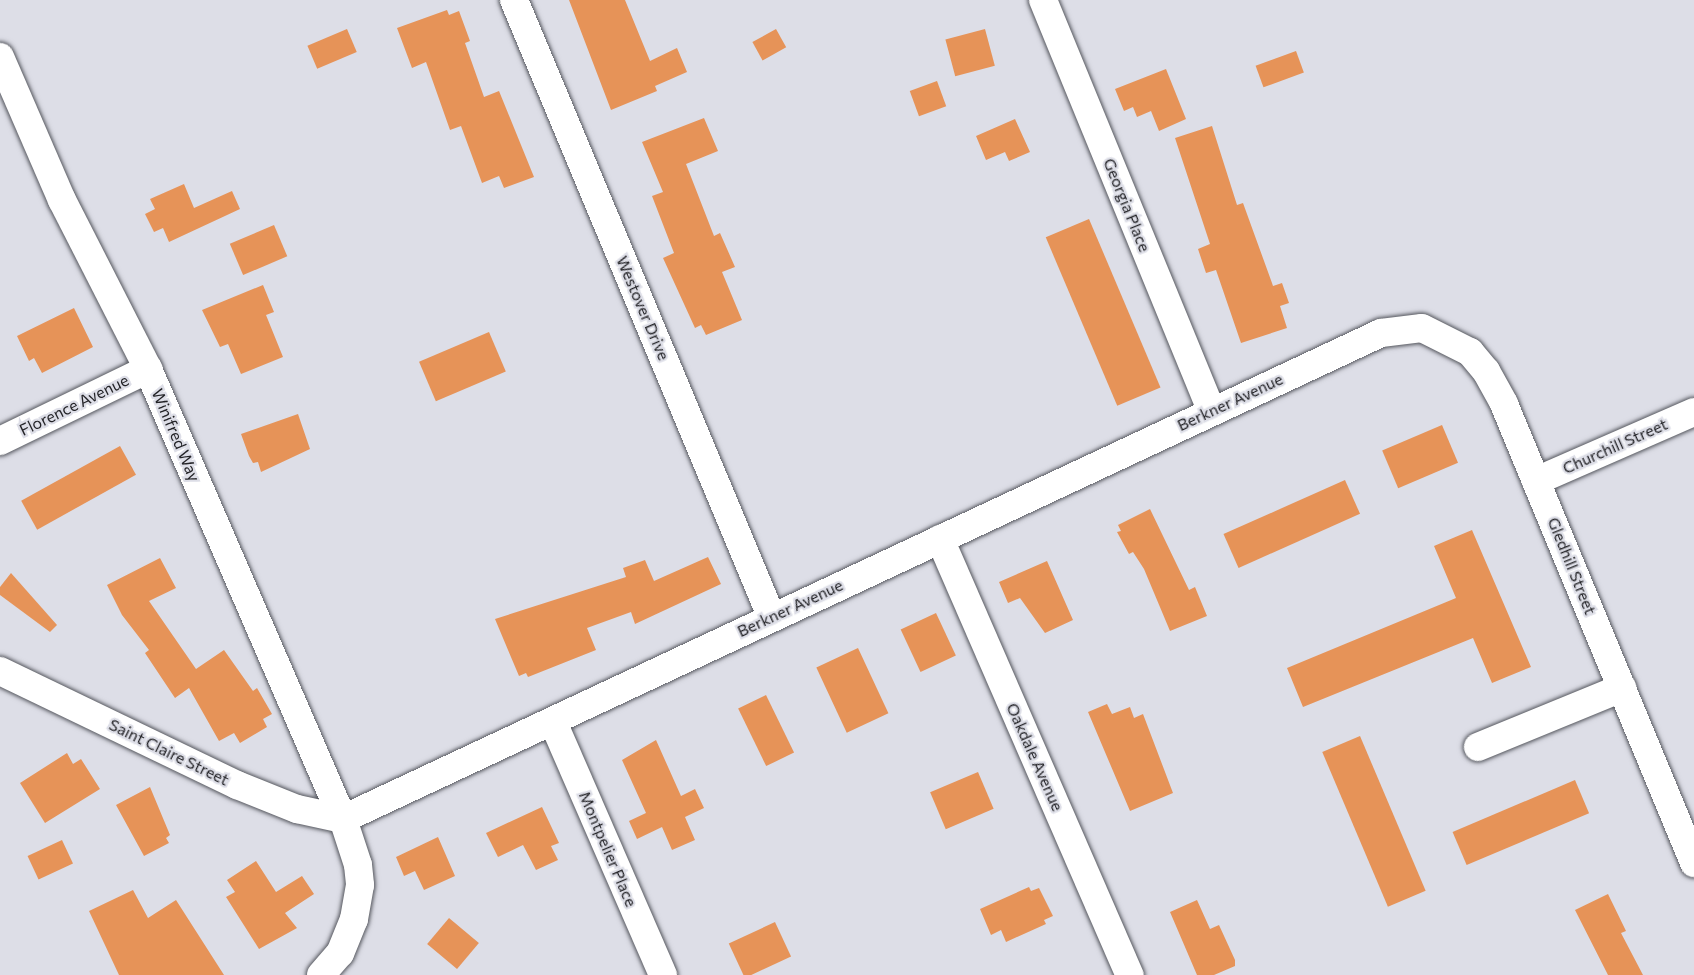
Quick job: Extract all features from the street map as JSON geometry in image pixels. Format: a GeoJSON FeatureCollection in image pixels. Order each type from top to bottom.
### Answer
{"type":"FeatureCollection","features":[{"type":"Feature","properties":{"kind":"street","name":"Westover Drive"},"geometry":{"type":"LineString","coordinates":[[514,0],[771,616]]}},
{"type":"Feature","properties":{"kind":"street","name":"Georgia Place"},"geometry":{"type":"LineString","coordinates":[[1043,0],[1211,410]]}},
{"type":"Feature","properties":{"kind":"street","name":"Winifred Way"},"geometry":{"type":"LineString","coordinates":[[0,57],[62,200],[148,369],[343,819]]}},
{"type":"Feature","properties":{"kind":"street","name":"Gledhill Street"},"geometry":{"type":"LineString","coordinates":[[1394,331],[1422,328],[1470,352],[1486,371],[1504,404],[1694,863]]}},
{"type":"Feature","properties":{"kind":"street","name":"Berkner Avenue"},"geometry":{"type":"LineString","coordinates":[[343,819],[1211,410],[1381,333],[1394,331]]}},
{"type":"Feature","properties":{"kind":"street","name":"Florence Avenue"},"geometry":{"type":"LineString","coordinates":[[0,441],[148,369]]}},
{"type":"Feature","properties":{"kind":"street","name":"Churchill Street"},"geometry":{"type":"LineString","coordinates":[[1536,481],[1694,412]]}},
{"type":"Feature","properties":{"kind":"street","name":"Oakdale Avenue"},"geometry":{"type":"LineString","coordinates":[[940,539],[1130,975]]}},
{"type":"Feature","properties":{"kind":"street","name":"Saint Claire Street"},"geometry":{"type":"LineString","coordinates":[[0,671],[237,785],[297,809],[343,819]]}},
{"type":"Feature","properties":{"kind":"street"},"geometry":{"type":"LineString","coordinates":[[1478,747],[1622,688]]}},
{"type":"Feature","properties":{"kind":"street","name":"Montpelier Place"},"geometry":{"type":"LineString","coordinates":[[553,722],[663,975]]}},
{"type":"Feature","properties":{"kind":"street"},"geometry":{"type":"LineString","coordinates":[[321,975],[340,953],[354,919],[360,885],[343,819]]}},
{"type":"Feature","properties":{"kind":"building"},"geometry":{"type":"Polygon","coordinates":[[[569,0],[625,0],[650,61],[677,48],[687,72],[655,86],[657,91],[611,110],[569,0]]]}},
{"type":"Feature","properties":{"kind":"building"},"geometry":{"type":"Polygon","coordinates":[[[447,10],[449,15],[459,11],[470,41],[465,43],[484,97],[499,91],[534,177],[504,188],[499,176],[482,183],[461,126],[450,130],[426,62],[412,68],[397,28],[447,10]]]}},
{"type":"Feature","properties":{"kind":"building"},"geometry":{"type":"Polygon","coordinates":[[[347,29],[357,52],[317,69],[307,46],[347,29]]]}},
{"type":"Feature","properties":{"kind":"building"},"geometry":{"type":"Polygon","coordinates":[[[776,29],[786,47],[763,60],[752,42],[776,29]]]}},
{"type":"Feature","properties":{"kind":"building"},"geometry":{"type":"Polygon","coordinates":[[[985,29],[995,66],[955,76],[945,40],[985,29]]]}},
{"type":"Feature","properties":{"kind":"building"},"geometry":{"type":"Polygon","coordinates":[[[1296,51],[1304,73],[1263,87],[1256,66],[1296,51]]]}},
{"type":"Feature","properties":{"kind":"building"},"geometry":{"type":"Polygon","coordinates":[[[1166,69],[1186,119],[1159,131],[1151,111],[1137,117],[1133,107],[1124,111],[1115,89],[1166,69]]]}},
{"type":"Feature","properties":{"kind":"building"},"geometry":{"type":"Polygon","coordinates":[[[937,81],[946,106],[919,116],[910,91],[937,81]]]}},
{"type":"Feature","properties":{"kind":"building"},"geometry":{"type":"Polygon","coordinates":[[[704,118],[718,151],[686,164],[714,236],[720,233],[735,267],[722,272],[742,320],[706,335],[701,325],[695,328],[663,258],[674,253],[652,196],[663,192],[642,142],[704,118]]]}},
{"type":"Feature","properties":{"kind":"building"},"geometry":{"type":"Polygon","coordinates":[[[1015,119],[1030,152],[1009,161],[1005,152],[986,160],[976,136],[1015,119]]]}},
{"type":"Feature","properties":{"kind":"building"},"geometry":{"type":"Polygon","coordinates":[[[1212,126],[1237,205],[1243,203],[1273,286],[1282,283],[1289,303],[1280,306],[1287,328],[1241,343],[1216,270],[1206,273],[1198,249],[1210,244],[1175,138],[1212,126]]]}},
{"type":"Feature","properties":{"kind":"building"},"geometry":{"type":"Polygon","coordinates":[[[184,184],[194,208],[232,191],[240,209],[169,242],[163,228],[154,232],[145,214],[155,209],[150,199],[184,184]]]}},
{"type":"Feature","properties":{"kind":"building"},"geometry":{"type":"Polygon","coordinates":[[[1089,219],[1161,387],[1117,406],[1046,237],[1089,219]]]}},
{"type":"Feature","properties":{"kind":"building"},"geometry":{"type":"Polygon","coordinates":[[[274,225],[287,256],[243,275],[230,244],[274,225]]]}},
{"type":"Feature","properties":{"kind":"building"},"geometry":{"type":"Polygon","coordinates":[[[263,285],[274,312],[266,315],[283,357],[241,374],[228,344],[220,347],[202,310],[263,285]]]}},
{"type":"Feature","properties":{"kind":"building"},"geometry":{"type":"Polygon","coordinates":[[[74,308],[93,347],[42,373],[34,358],[29,361],[17,336],[74,308]]]}},
{"type":"Feature","properties":{"kind":"building"},"geometry":{"type":"Polygon","coordinates":[[[489,332],[506,372],[436,401],[419,362],[489,332]]]}},
{"type":"Feature","properties":{"kind":"building"},"geometry":{"type":"Polygon","coordinates":[[[298,414],[310,449],[261,472],[258,462],[253,463],[249,456],[241,434],[298,414]]]}},
{"type":"Feature","properties":{"kind":"building"},"geometry":{"type":"Polygon","coordinates":[[[1442,425],[1458,463],[1398,488],[1382,450],[1442,425]]]}},
{"type":"Feature","properties":{"kind":"building"},"geometry":{"type":"Polygon","coordinates":[[[120,446],[136,475],[37,530],[21,501],[120,446]]]}},
{"type":"Feature","properties":{"kind":"building"},"geometry":{"type":"Polygon","coordinates":[[[1345,480],[1360,514],[1239,568],[1223,534],[1345,480]]]}},
{"type":"Feature","properties":{"kind":"building"},"geometry":{"type":"Polygon","coordinates":[[[1150,509],[1189,590],[1195,587],[1207,616],[1170,631],[1144,569],[1133,552],[1129,554],[1117,532],[1121,531],[1118,525],[1150,509]]]}},
{"type":"Feature","properties":{"kind":"building"},"geometry":{"type":"Polygon","coordinates":[[[1472,530],[1531,667],[1492,683],[1473,638],[1303,707],[1287,668],[1456,598],[1434,546],[1472,530]]]}},
{"type":"Feature","properties":{"kind":"building"},"geometry":{"type":"Polygon","coordinates":[[[708,557],[721,584],[635,624],[631,612],[587,628],[596,650],[528,677],[526,673],[519,676],[495,619],[626,577],[623,568],[645,560],[654,581],[708,557]]]}},
{"type":"Feature","properties":{"kind":"building"},"geometry":{"type":"Polygon","coordinates":[[[160,558],[176,588],[149,601],[196,669],[224,650],[253,691],[257,688],[272,714],[263,719],[267,727],[240,743],[234,733],[219,741],[189,688],[175,698],[145,653],[149,650],[122,615],[107,585],[160,558]]]}},
{"type":"Feature","properties":{"kind":"building"},"geometry":{"type":"Polygon","coordinates":[[[1047,561],[1073,620],[1045,633],[1020,598],[1008,603],[999,582],[1047,561]]]}},
{"type":"Feature","properties":{"kind":"building"},"geometry":{"type":"Polygon","coordinates":[[[11,573],[57,625],[50,632],[0,595],[0,587],[11,573]]]}},
{"type":"Feature","properties":{"kind":"building"},"geometry":{"type":"Polygon","coordinates":[[[936,613],[956,656],[921,672],[901,629],[936,613]]]}},
{"type":"Feature","properties":{"kind":"building"},"geometry":{"type":"Polygon","coordinates":[[[858,648],[888,713],[847,733],[816,667],[858,648]]]}},
{"type":"Feature","properties":{"kind":"building"},"geometry":{"type":"Polygon","coordinates":[[[766,695],[794,753],[766,766],[738,709],[766,695]]]}},
{"type":"Feature","properties":{"kind":"building"},"geometry":{"type":"Polygon","coordinates":[[[1107,704],[1112,714],[1130,707],[1134,718],[1143,714],[1173,793],[1130,811],[1088,712],[1107,704]]]}},
{"type":"Feature","properties":{"kind":"building"},"geometry":{"type":"Polygon","coordinates":[[[1360,736],[1426,891],[1388,907],[1322,752],[1360,736]]]}},
{"type":"Feature","properties":{"kind":"building"},"geometry":{"type":"Polygon","coordinates":[[[656,740],[681,796],[695,789],[704,808],[685,817],[695,840],[672,850],[662,827],[637,839],[629,821],[646,813],[622,760],[656,740]]]}},
{"type":"Feature","properties":{"kind":"building"},"geometry":{"type":"Polygon","coordinates":[[[67,753],[73,764],[81,759],[100,789],[45,823],[20,783],[67,753]]]}},
{"type":"Feature","properties":{"kind":"building"},"geometry":{"type":"Polygon","coordinates":[[[978,772],[994,809],[946,829],[930,792],[978,772]]]}},
{"type":"Feature","properties":{"kind":"building"},"geometry":{"type":"Polygon","coordinates":[[[1575,780],[1589,813],[1467,865],[1453,832],[1575,780]]]}},
{"type":"Feature","properties":{"kind":"building"},"geometry":{"type":"Polygon","coordinates":[[[150,787],[170,835],[166,838],[169,843],[144,856],[116,805],[150,787]]]}},
{"type":"Feature","properties":{"kind":"building"},"geometry":{"type":"Polygon","coordinates":[[[542,807],[559,843],[551,846],[558,860],[536,870],[523,845],[498,857],[486,833],[542,807]]]}},
{"type":"Feature","properties":{"kind":"building"},"geometry":{"type":"Polygon","coordinates":[[[438,837],[455,876],[424,890],[415,871],[404,876],[396,857],[438,837]]]}},
{"type":"Feature","properties":{"kind":"building"},"geometry":{"type":"Polygon","coordinates":[[[62,840],[73,864],[39,880],[28,856],[62,840]]]}},
{"type":"Feature","properties":{"kind":"building"},"geometry":{"type":"Polygon","coordinates":[[[256,861],[276,892],[302,876],[314,894],[285,913],[297,928],[259,949],[226,897],[235,892],[227,880],[256,861]]]}},
{"type":"Feature","properties":{"kind":"building"},"geometry":{"type":"Polygon","coordinates":[[[1029,887],[1031,891],[1039,888],[1053,916],[1044,920],[1046,924],[1006,942],[1001,930],[991,935],[980,909],[1029,887]]]}},
{"type":"Feature","properties":{"kind":"building"},"geometry":{"type":"Polygon","coordinates":[[[133,890],[148,918],[176,900],[224,975],[119,975],[89,911],[133,890]]]}},
{"type":"Feature","properties":{"kind":"building"},"geometry":{"type":"Polygon","coordinates":[[[1608,894],[1626,931],[1621,933],[1643,975],[1608,975],[1575,910],[1608,894]]]}},
{"type":"Feature","properties":{"kind":"building"},"geometry":{"type":"Polygon","coordinates":[[[1197,900],[1210,929],[1219,925],[1235,960],[1235,966],[1214,975],[1197,975],[1170,912],[1197,900]]]}},
{"type":"Feature","properties":{"kind":"building"},"geometry":{"type":"Polygon","coordinates":[[[449,918],[479,943],[457,969],[427,944],[449,918]]]}},
{"type":"Feature","properties":{"kind":"building"},"geometry":{"type":"Polygon","coordinates":[[[775,922],[791,956],[751,975],[743,975],[729,944],[775,922]]]}}]}
